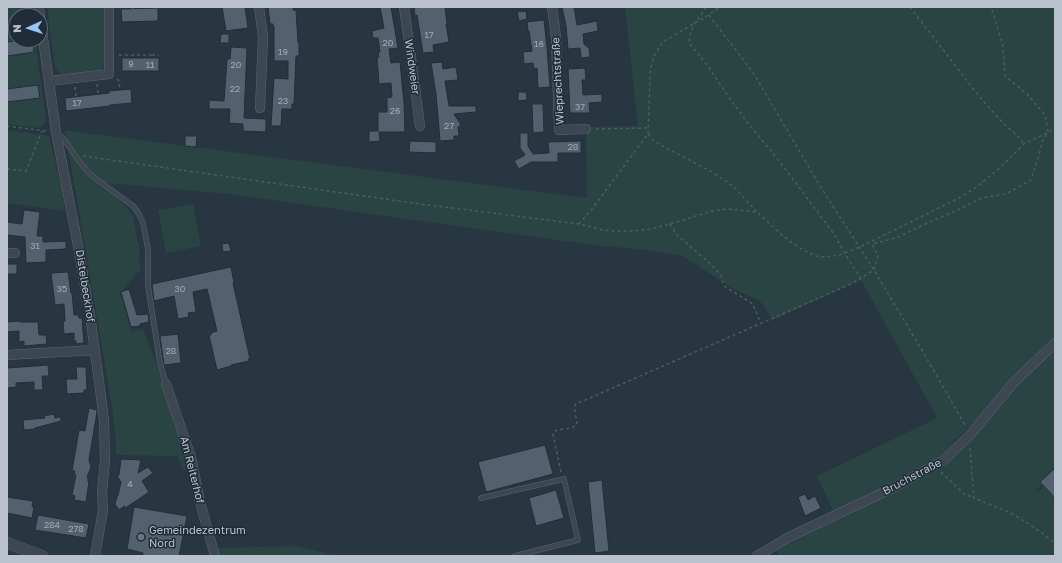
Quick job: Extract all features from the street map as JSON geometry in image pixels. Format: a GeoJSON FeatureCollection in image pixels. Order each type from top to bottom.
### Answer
{"type":"FeatureCollection","features":[{"type":"Feature","properties":{"kind":"street"},"geometry":{"type":"LineString","coordinates":[[49,81],[109,74],[109,7]]}},
{"type":"Feature","properties":{"kind":"street"},"geometry":{"type":"LineString","coordinates":[[259,7],[263,37],[260,108]]}},
{"type":"Feature","properties":{"kind":"street","name":"Windweier"},"geometry":{"type":"LineString","coordinates":[[404,7],[420,126]]}},
{"type":"Feature","properties":{"kind":"street","name":"Wieprechtstraße"},"geometry":{"type":"LineString","coordinates":[[552,7],[556,37],[559,130],[586,129]]}},
{"type":"Feature","properties":{"kind":"street","name":"Distelbeckhof"},"geometry":{"type":"LineString","coordinates":[[44,48],[56,132],[79,251],[95,350],[104,420],[105,460],[102,492],[103,510],[95,556]]}},
{"type":"Feature","properties":{"kind":"street","name":"Bruchstraße"},"geometry":{"type":"LineString","coordinates":[[756,556],[789,537],[895,486],[945,459],[970,435],[1015,381],[1055,343]]}},
{"type":"Feature","properties":{"kind":"street"},"geometry":{"type":"LineString","coordinates":[[7,355],[95,350]]}},
{"type":"Feature","properties":{"kind":"street","name":"Am Reiterhof"},"geometry":{"type":"LineString","coordinates":[[166,384],[191,457],[214,556]]}},
{"type":"Feature","properties":{"kind":"street"},"geometry":{"type":"LineString","coordinates":[[7,543],[42,556]]}},
{"type":"Feature","properties":{"kind":"lane"},"geometry":{"type":"LineString","coordinates":[[56,132],[63,138],[87,172],[133,206],[143,223],[148,250],[148,286],[160,363],[166,384]]}},
{"type":"Feature","properties":{"kind":"lane"},"geometry":{"type":"LineString","coordinates":[[481,498],[564,479],[578,540],[515,556]]}},
{"type":"Feature","properties":{"kind":"path"},"geometry":{"type":"LineString","coordinates":[[705,7],[705,10],[694,24],[689,43],[738,111],[780,162],[834,234],[861,278]]}},
{"type":"Feature","properties":{"kind":"path"},"geometry":{"type":"LineString","coordinates":[[579,224],[648,134],[651,67],[654,56],[660,46],[666,40],[720,7]]}},
{"type":"Feature","properties":{"kind":"path"},"geometry":{"type":"LineString","coordinates":[[910,7],[982,100],[1004,124],[1020,138],[1024,144]]}},
{"type":"Feature","properties":{"kind":"path"},"geometry":{"type":"LineString","coordinates":[[564,479],[553,434],[558,430],[572,428],[575,426],[577,422],[574,407],[576,404],[839,289],[874,270],[878,256],[872,244],[896,238],[982,198],[1006,194],[1031,180],[1043,140],[1048,132],[1045,114],[1026,94],[1005,76],[1003,46],[991,7]]}},
{"type":"Feature","properties":{"kind":"path"},"geometry":{"type":"LineString","coordinates":[[709,15],[754,74],[829,200],[874,270],[968,429],[970,435],[974,498]]}},
{"type":"Feature","properties":{"kind":"path"},"geometry":{"type":"LineString","coordinates":[[109,55],[152,57],[159,55]]}},
{"type":"Feature","properties":{"kind":"path"},"geometry":{"type":"LineString","coordinates":[[109,74],[119,80],[120,90]]}},
{"type":"Feature","properties":{"kind":"path"},"geometry":{"type":"LineString","coordinates":[[7,126],[56,132]]}},
{"type":"Feature","properties":{"kind":"path"},"geometry":{"type":"LineString","coordinates":[[586,129],[649,128]]}},
{"type":"Feature","properties":{"kind":"path"},"geometry":{"type":"LineString","coordinates":[[648,134],[652,140],[712,172],[735,188],[757,212],[805,252],[825,258],[845,254],[952,201],[978,186],[1003,165],[1024,144],[1055,129]]}},
{"type":"Feature","properties":{"kind":"path"},"geometry":{"type":"LineString","coordinates":[[7,169],[26,171],[42,131]]}},
{"type":"Feature","properties":{"kind":"path"},"geometry":{"type":"LineString","coordinates":[[75,156],[94,157],[413,203],[579,224],[614,231],[650,229],[712,211],[728,209],[757,212]]}},
{"type":"Feature","properties":{"kind":"path"},"geometry":{"type":"LineString","coordinates":[[670,224],[678,236],[712,265],[721,276],[724,286],[753,304],[761,324]]}},
{"type":"Feature","properties":{"kind":"path"},"geometry":{"type":"LineString","coordinates":[[934,465],[964,494],[1012,513],[1055,543]]}},
{"type":"Feature","properties":{"kind":"green space"},"geometry":{"type":"Polygon","coordinates":[[[7,7],[30,7],[8,8],[8,48],[36,48],[46,118],[42,126],[37,128],[7,124],[7,7]]]}},
{"type":"Feature","properties":{"kind":"green space"},"geometry":{"type":"Polygon","coordinates":[[[105,7],[104,62],[101,69],[98,71],[63,74],[57,70],[55,67],[47,8],[105,7]]]}},
{"type":"Feature","properties":{"kind":"green space"},"geometry":{"type":"Polygon","coordinates":[[[625,7],[1055,7],[1055,473],[1036,491],[1037,492],[1055,475],[1055,556],[779,556],[776,550],[937,468],[1036,363],[940,457],[901,479],[833,511],[817,476],[937,418],[861,280],[773,320],[760,301],[733,289],[683,256],[636,249],[592,245],[229,194],[95,182],[113,195],[133,216],[140,252],[139,259],[141,269],[120,293],[132,332],[143,329],[157,365],[190,467],[183,470],[178,456],[116,455],[113,414],[65,131],[587,198],[586,127],[638,126],[625,7]]]}},
{"type":"Feature","properties":{"kind":"green space"},"geometry":{"type":"Polygon","coordinates":[[[7,130],[49,136],[62,189],[65,211],[7,203],[7,130]]]}},
{"type":"Feature","properties":{"kind":"green space"},"geometry":{"type":"Polygon","coordinates":[[[193,204],[201,246],[166,253],[158,210],[193,204]]]}},
{"type":"Feature","properties":{"kind":"green space"},"geometry":{"type":"Polygon","coordinates":[[[297,546],[337,556],[218,556],[215,548],[297,546]]]}},
{"type":"Feature","properties":{"kind":"building"},"geometry":{"type":"Polygon","coordinates":[[[222,7],[245,7],[248,28],[226,31],[222,7]]]}},
{"type":"Feature","properties":{"kind":"building"},"geometry":{"type":"Polygon","coordinates":[[[268,7],[293,7],[293,10],[296,10],[299,56],[296,56],[294,104],[292,104],[292,109],[282,109],[281,126],[271,126],[274,78],[288,79],[288,61],[274,61],[274,26],[273,24],[270,24],[268,7]]]}},
{"type":"Feature","properties":{"kind":"building"},"geometry":{"type":"Polygon","coordinates":[[[380,7],[391,7],[398,48],[389,49],[391,63],[400,62],[405,132],[379,132],[380,141],[369,142],[369,131],[378,131],[378,112],[387,112],[387,98],[392,97],[391,83],[379,84],[377,58],[379,57],[378,52],[380,52],[378,38],[373,38],[372,31],[384,28],[380,7]]]}},
{"type":"Feature","properties":{"kind":"building"},"geometry":{"type":"Polygon","coordinates":[[[414,7],[445,7],[449,42],[433,45],[434,52],[423,53],[417,15],[415,16],[414,7]]]}},
{"type":"Feature","properties":{"kind":"building"},"geometry":{"type":"Polygon","coordinates":[[[562,7],[574,7],[577,25],[597,21],[598,31],[583,34],[584,44],[589,48],[590,57],[581,58],[580,48],[568,49],[566,26],[562,7]]]}},
{"type":"Feature","properties":{"kind":"building"},"geometry":{"type":"Polygon","coordinates":[[[158,8],[158,21],[122,22],[121,9],[158,8]]]}},
{"type":"Feature","properties":{"kind":"building"},"geometry":{"type":"Polygon","coordinates":[[[526,11],[527,19],[519,21],[517,12],[526,11]]]}},
{"type":"Feature","properties":{"kind":"building"},"geometry":{"type":"Polygon","coordinates":[[[544,20],[550,87],[538,88],[537,68],[534,69],[533,63],[524,64],[523,52],[532,51],[527,22],[544,20]]]}},
{"type":"Feature","properties":{"kind":"building"},"geometry":{"type":"Polygon","coordinates":[[[221,34],[229,34],[229,43],[220,43],[221,34]]]}},
{"type":"Feature","properties":{"kind":"building"},"geometry":{"type":"Polygon","coordinates":[[[7,42],[8,48],[33,48],[34,52],[7,56],[7,42]]]}},
{"type":"Feature","properties":{"kind":"building"},"geometry":{"type":"Polygon","coordinates":[[[231,47],[247,48],[244,118],[266,119],[266,132],[243,131],[243,124],[229,123],[230,109],[209,109],[209,100],[224,101],[227,59],[230,59],[231,47]]]}},
{"type":"Feature","properties":{"kind":"building"},"geometry":{"type":"Polygon","coordinates":[[[122,58],[159,58],[159,71],[122,71],[122,58]]]}},
{"type":"Feature","properties":{"kind":"building"},"geometry":{"type":"Polygon","coordinates":[[[442,62],[443,69],[456,67],[458,80],[445,81],[449,106],[476,106],[476,112],[454,114],[461,125],[458,127],[459,136],[454,136],[454,140],[440,141],[436,94],[431,63],[442,62]]]}},
{"type":"Feature","properties":{"kind":"building"},"geometry":{"type":"Polygon","coordinates":[[[585,68],[586,80],[582,80],[583,95],[602,94],[602,102],[589,103],[590,113],[570,113],[568,69],[585,68]]]}},
{"type":"Feature","properties":{"kind":"building"},"geometry":{"type":"Polygon","coordinates":[[[38,85],[40,98],[7,102],[7,89],[38,85]]]}},
{"type":"Feature","properties":{"kind":"building"},"geometry":{"type":"Polygon","coordinates":[[[131,89],[132,103],[66,111],[65,98],[131,89]]]}},
{"type":"Feature","properties":{"kind":"building"},"geometry":{"type":"Polygon","coordinates":[[[518,92],[526,92],[527,100],[518,101],[518,92]]]}},
{"type":"Feature","properties":{"kind":"building"},"geometry":{"type":"Polygon","coordinates":[[[532,104],[543,104],[544,132],[533,133],[532,104]]]}},
{"type":"Feature","properties":{"kind":"building"},"geometry":{"type":"Polygon","coordinates":[[[520,133],[528,133],[528,146],[533,154],[549,153],[548,142],[581,141],[581,153],[558,153],[558,162],[531,162],[519,169],[514,161],[525,155],[520,148],[520,133]]]}},
{"type":"Feature","properties":{"kind":"building"},"geometry":{"type":"Polygon","coordinates":[[[185,136],[197,136],[196,147],[185,146],[185,136]]]}},
{"type":"Feature","properties":{"kind":"building"},"geometry":{"type":"Polygon","coordinates":[[[410,141],[436,142],[436,153],[409,152],[410,141]]]}},
{"type":"Feature","properties":{"kind":"building"},"geometry":{"type":"Polygon","coordinates":[[[24,210],[40,212],[37,236],[43,236],[43,242],[66,241],[66,249],[46,250],[46,262],[26,263],[25,237],[7,235],[7,222],[22,224],[24,210]]]}},
{"type":"Feature","properties":{"kind":"building"},"geometry":{"type":"Polygon","coordinates":[[[229,243],[231,251],[223,252],[222,244],[229,243]]]}},
{"type":"Feature","properties":{"kind":"building"},"geometry":{"type":"Polygon","coordinates":[[[7,264],[17,264],[17,274],[7,274],[7,264]]]}},
{"type":"Feature","properties":{"kind":"building"},"geometry":{"type":"Polygon","coordinates":[[[231,267],[233,283],[250,359],[248,359],[249,361],[217,370],[209,335],[217,331],[207,289],[193,292],[196,312],[188,313],[189,317],[178,319],[174,296],[154,301],[152,284],[231,267]]]}},
{"type":"Feature","properties":{"kind":"building"},"geometry":{"type":"Polygon","coordinates":[[[68,272],[74,315],[79,315],[79,318],[82,318],[84,343],[76,344],[76,341],[74,341],[74,333],[64,334],[64,304],[55,305],[51,273],[68,272]]]}},
{"type":"Feature","properties":{"kind":"building"},"geometry":{"type":"Polygon","coordinates":[[[129,289],[137,315],[148,314],[149,322],[140,324],[140,326],[131,327],[121,292],[129,289]]]}},
{"type":"Feature","properties":{"kind":"building"},"geometry":{"type":"Polygon","coordinates":[[[7,322],[38,322],[39,335],[46,335],[47,344],[24,346],[24,341],[19,342],[19,331],[7,332],[7,322]]]}},
{"type":"Feature","properties":{"kind":"building"},"geometry":{"type":"Polygon","coordinates":[[[178,334],[181,363],[164,365],[160,336],[178,334]]]}},
{"type":"Feature","properties":{"kind":"building"},"geometry":{"type":"Polygon","coordinates":[[[48,365],[49,376],[42,376],[43,390],[34,390],[34,382],[16,383],[16,387],[7,388],[7,368],[48,365]]]}},
{"type":"Feature","properties":{"kind":"building"},"geometry":{"type":"Polygon","coordinates":[[[76,367],[86,367],[87,390],[84,390],[84,393],[67,394],[66,379],[77,379],[76,367]]]}},
{"type":"Feature","properties":{"kind":"building"},"geometry":{"type":"Polygon","coordinates":[[[89,408],[97,410],[97,412],[89,460],[91,467],[87,477],[89,482],[86,502],[74,500],[75,496],[72,495],[76,475],[74,475],[75,471],[72,471],[79,430],[85,431],[89,408]]]}},
{"type":"Feature","properties":{"kind":"building"},"geometry":{"type":"Polygon","coordinates":[[[54,414],[55,418],[61,417],[61,421],[35,429],[24,430],[23,420],[45,418],[44,416],[54,414]]]}},
{"type":"Feature","properties":{"kind":"building"},"geometry":{"type":"Polygon","coordinates":[[[545,445],[553,474],[486,492],[478,462],[545,445]]]}},
{"type":"Feature","properties":{"kind":"building"},"geometry":{"type":"Polygon","coordinates":[[[121,459],[141,460],[138,473],[148,467],[153,473],[142,481],[149,492],[124,509],[125,506],[119,510],[115,504],[121,482],[117,476],[119,475],[121,459]]]}},
{"type":"Feature","properties":{"kind":"building"},"geometry":{"type":"Polygon","coordinates":[[[1055,468],[1055,498],[1040,482],[1055,468]]]}},
{"type":"Feature","properties":{"kind":"building"},"geometry":{"type":"Polygon","coordinates":[[[602,480],[609,551],[595,553],[588,482],[602,480]]]}},
{"type":"Feature","properties":{"kind":"building"},"geometry":{"type":"Polygon","coordinates":[[[556,490],[564,518],[536,526],[529,498],[556,490]]]}},
{"type":"Feature","properties":{"kind":"building"},"geometry":{"type":"Polygon","coordinates":[[[805,494],[808,500],[815,496],[821,508],[805,516],[798,497],[805,494]]]}},
{"type":"Feature","properties":{"kind":"building"},"geometry":{"type":"Polygon","coordinates":[[[7,497],[33,501],[32,506],[34,508],[32,518],[7,513],[7,497]]]}},
{"type":"Feature","properties":{"kind":"building"},"geometry":{"type":"Polygon","coordinates":[[[134,507],[187,516],[179,556],[143,556],[143,553],[127,549],[134,507]]]}},
{"type":"Feature","properties":{"kind":"building"},"geometry":{"type":"Polygon","coordinates":[[[38,515],[89,524],[86,538],[35,530],[38,515]]]}},
{"type":"Feature","properties":{"kind":"place","name":"Gemeindezentrum Nord"},"geometry":{"type":"Point","coordinates":[141,537]}}]}
